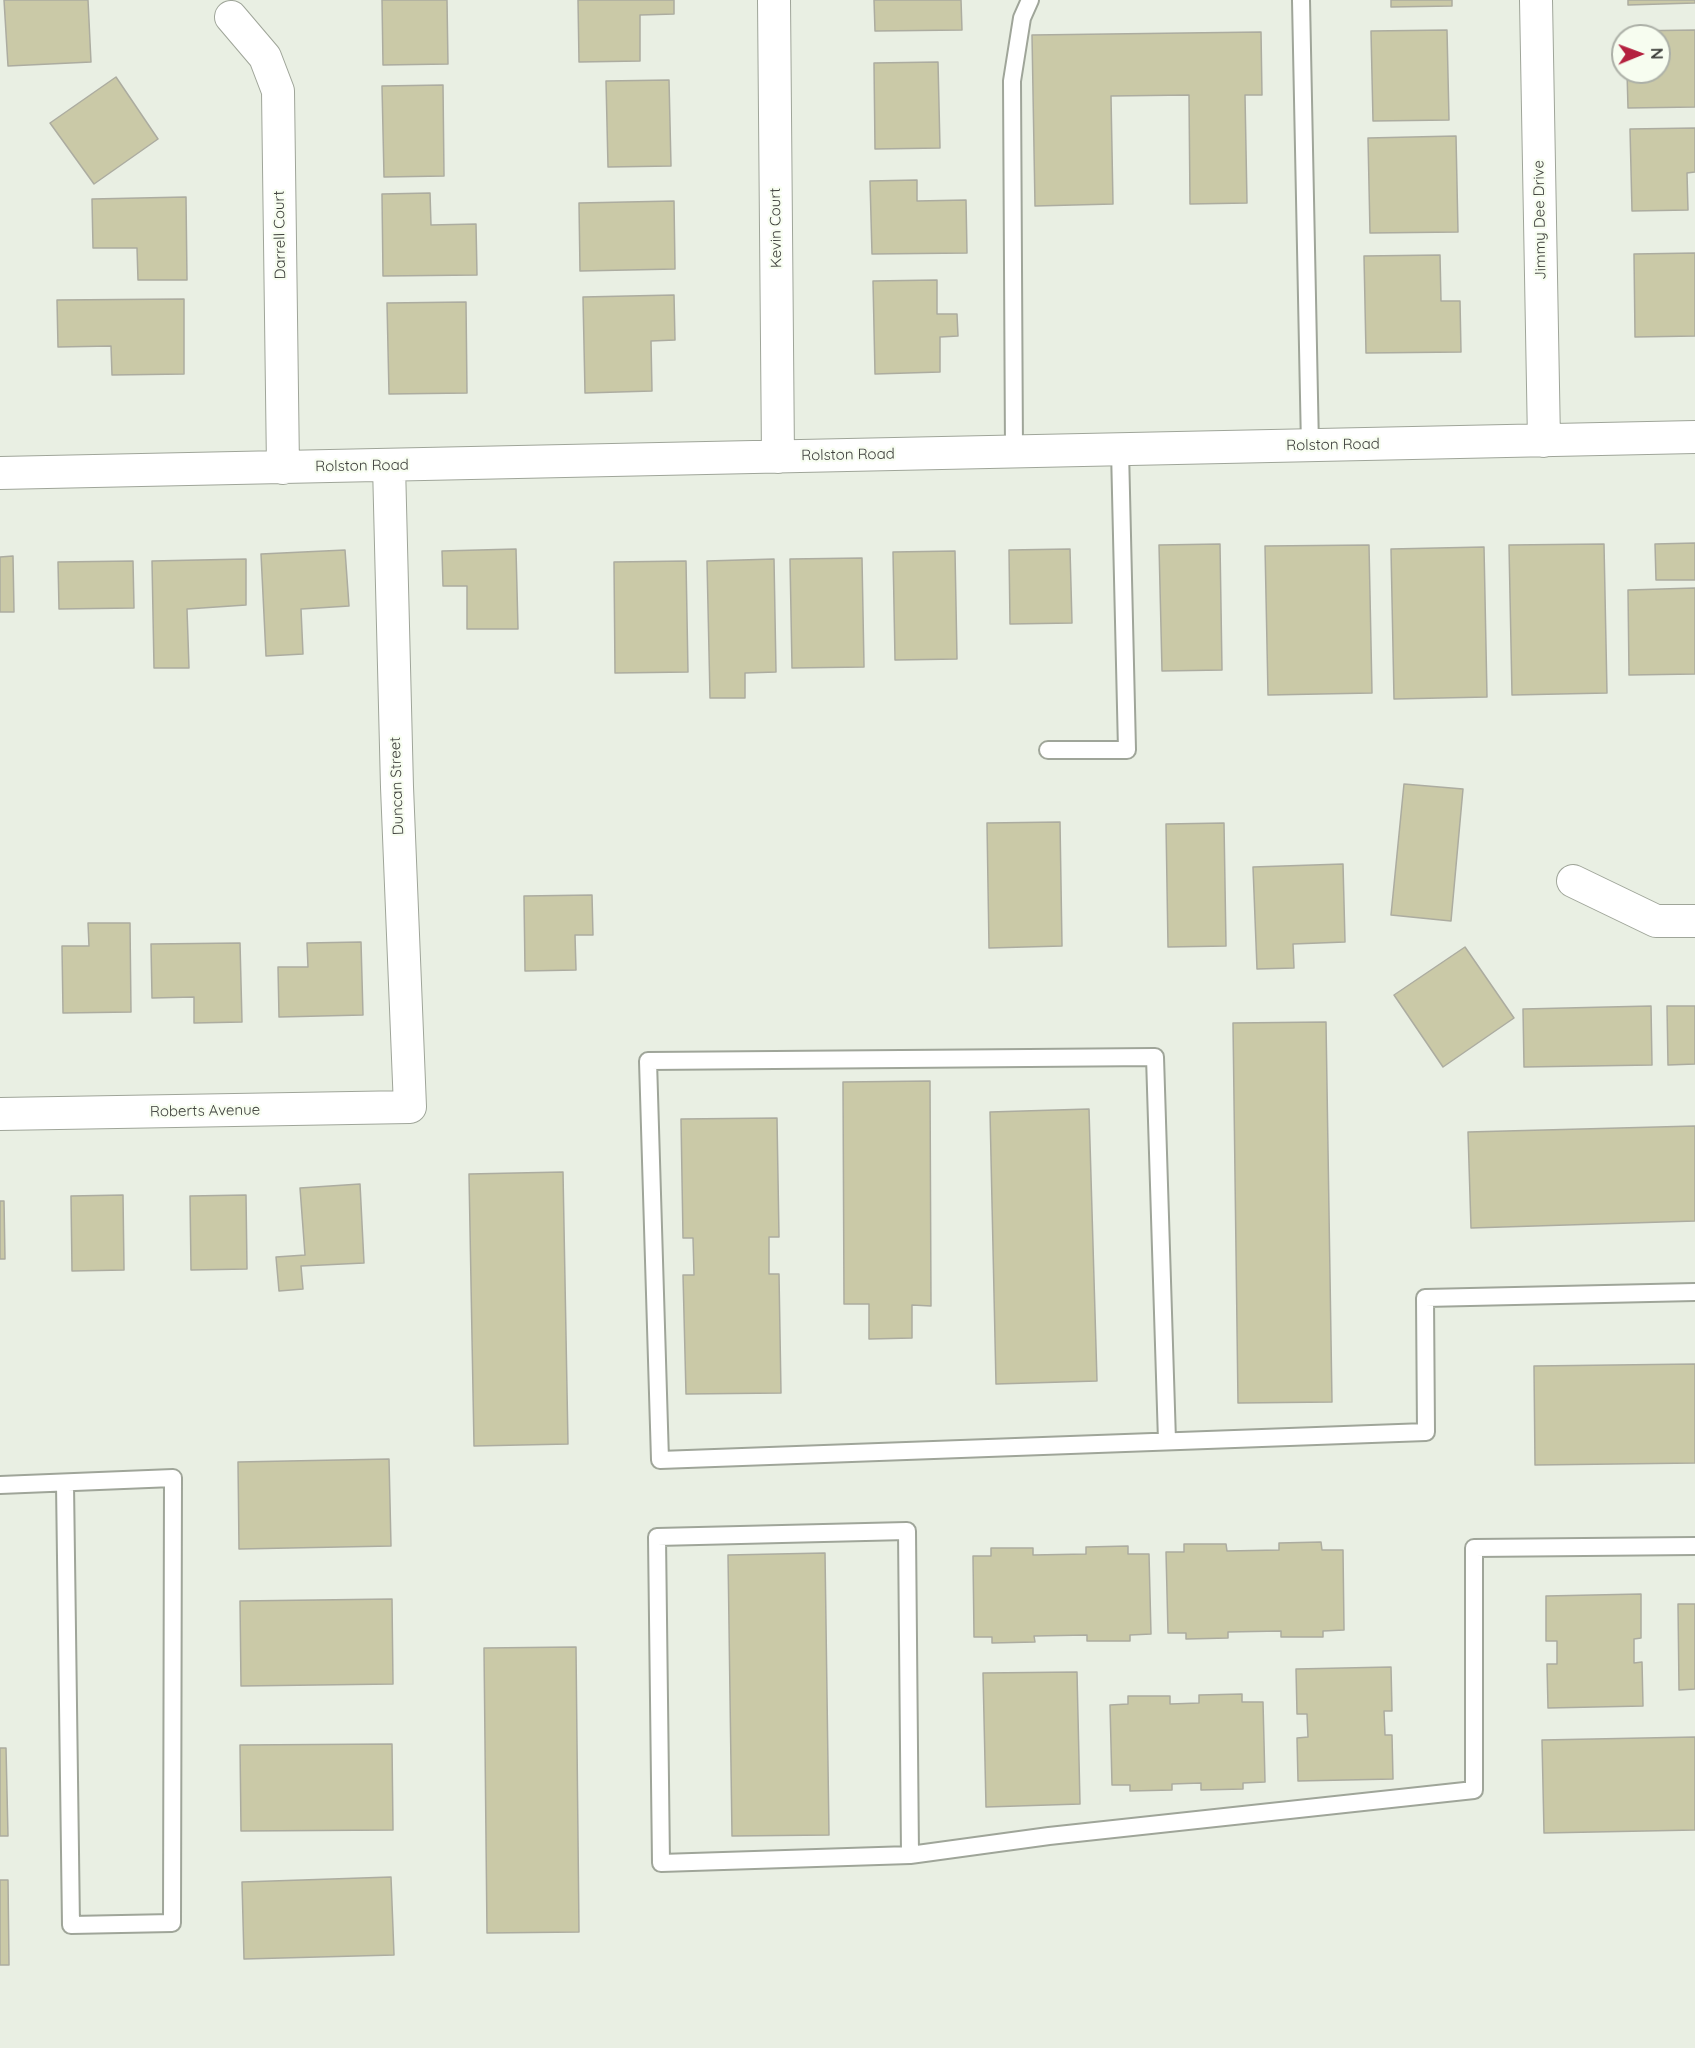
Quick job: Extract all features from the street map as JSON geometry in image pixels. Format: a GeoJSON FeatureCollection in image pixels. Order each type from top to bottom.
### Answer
{"type":"FeatureCollection","features":[{"type":"Feature","properties":{"kind":"street","name":"Kevin Court"},"geometry":{"type":"LineString","coordinates":[[774,0],[778,457]]}},
{"type":"Feature","properties":{"kind":"street","name":"Jimmy Dee Drive"},"geometry":{"type":"LineString","coordinates":[[1536,0],[1544,441]]}},
{"type":"Feature","properties":{"kind":"street","name":"Darrell Court"},"geometry":{"type":"LineString","coordinates":[[231,17],[265,57],[278,91],[283,468]]}},
{"type":"Feature","properties":{"kind":"street","name":"Rolston Road"},"geometry":{"type":"LineString","coordinates":[[0,473],[1695,437]]}},
{"type":"Feature","properties":{"kind":"street","name":"Duncan Street"},"geometry":{"type":"LineString","coordinates":[[389,465],[397,787],[410,1107]]}},
{"type":"Feature","properties":{"kind":"street"},"geometry":{"type":"LineString","coordinates":[[1573,881],[1656,921],[1695,921]]}},
{"type":"Feature","properties":{"kind":"street","name":"Roberts Avenue"},"geometry":{"type":"LineString","coordinates":[[0,1114],[410,1107]]}},
{"type":"Feature","properties":{"kind":"lane"},"geometry":{"type":"LineString","coordinates":[[1014,452],[1012,81],[1022,18],[1030,0]]}},
{"type":"Feature","properties":{"kind":"lane"},"geometry":{"type":"LineString","coordinates":[[1301,0],[1310,446]]}},
{"type":"Feature","properties":{"kind":"lane"},"geometry":{"type":"LineString","coordinates":[[1048,750],[1127,750],[1120,450]]}},
{"type":"Feature","properties":{"kind":"lane"},"geometry":{"type":"LineString","coordinates":[[1167,1441],[1155,1057],[648,1061],[660,1460],[1426,1432],[1425,1298],[1695,1292]]}},
{"type":"Feature","properties":{"kind":"lane"},"geometry":{"type":"LineString","coordinates":[[0,1485],[173,1478],[172,1923],[71,1925],[65,1484]]}},
{"type":"Feature","properties":{"kind":"lane"},"geometry":{"type":"LineString","coordinates":[[910,1855],[907,1531],[657,1537],[661,1863],[910,1855],[1048,1836],[1474,1790],[1474,1548],[1695,1546]]}},
{"type":"Feature","properties":{"kind":"building"},"geometry":{"type":"Polygon","coordinates":[[[4,0],[88,0],[91,62],[8,66],[4,0]]]}},
{"type":"Feature","properties":{"kind":"building"},"geometry":{"type":"Polygon","coordinates":[[[382,0],[447,0],[448,64],[383,65],[382,0]]]}},
{"type":"Feature","properties":{"kind":"building"},"geometry":{"type":"Polygon","coordinates":[[[578,0],[674,0],[674,14],[640,15],[640,61],[579,62],[578,0]]]}},
{"type":"Feature","properties":{"kind":"building"},"geometry":{"type":"Polygon","coordinates":[[[874,0],[961,0],[962,30],[875,31],[874,0]]]}},
{"type":"Feature","properties":{"kind":"building"},"geometry":{"type":"Polygon","coordinates":[[[1391,0],[1452,0],[1452,6],[1391,7],[1391,0]]]}},
{"type":"Feature","properties":{"kind":"building"},"geometry":{"type":"Polygon","coordinates":[[[1628,0],[1695,0],[1695,3],[1628,5],[1628,0]]]}},
{"type":"Feature","properties":{"kind":"building"},"geometry":{"type":"Polygon","coordinates":[[[1447,30],[1449,120],[1373,121],[1371,31],[1447,30]]]}},
{"type":"Feature","properties":{"kind":"building"},"geometry":{"type":"Polygon","coordinates":[[[1671,30],[1695,30],[1695,107],[1628,108],[1627,84],[1671,84],[1671,30]]]}},
{"type":"Feature","properties":{"kind":"building"},"geometry":{"type":"Polygon","coordinates":[[[1261,32],[1262,95],[1245,95],[1247,203],[1190,204],[1189,95],[1111,96],[1113,204],[1035,206],[1032,35],[1261,32]]]}},
{"type":"Feature","properties":{"kind":"building"},"geometry":{"type":"Polygon","coordinates":[[[938,62],[940,148],[875,149],[874,63],[938,62]]]}},
{"type":"Feature","properties":{"kind":"building"},"geometry":{"type":"Polygon","coordinates":[[[116,77],[158,139],[94,184],[50,123],[116,77]]]}},
{"type":"Feature","properties":{"kind":"building"},"geometry":{"type":"Polygon","coordinates":[[[669,80],[671,166],[608,167],[606,81],[669,80]]]}},
{"type":"Feature","properties":{"kind":"building"},"geometry":{"type":"Polygon","coordinates":[[[443,85],[444,176],[384,177],[382,86],[443,85]]]}},
{"type":"Feature","properties":{"kind":"building"},"geometry":{"type":"Polygon","coordinates":[[[1695,128],[1695,172],[1687,173],[1688,210],[1632,211],[1630,129],[1695,128]]]}},
{"type":"Feature","properties":{"kind":"building"},"geometry":{"type":"Polygon","coordinates":[[[1456,136],[1458,232],[1370,233],[1368,138],[1456,136]]]}},
{"type":"Feature","properties":{"kind":"building"},"geometry":{"type":"Polygon","coordinates":[[[917,180],[917,201],[966,200],[967,253],[872,254],[870,181],[917,180]]]}},
{"type":"Feature","properties":{"kind":"building"},"geometry":{"type":"Polygon","coordinates":[[[430,193],[431,225],[476,224],[477,275],[383,276],[382,194],[430,193]]]}},
{"type":"Feature","properties":{"kind":"building"},"geometry":{"type":"Polygon","coordinates":[[[186,197],[187,280],[138,280],[137,248],[93,248],[92,199],[186,197]]]}},
{"type":"Feature","properties":{"kind":"building"},"geometry":{"type":"Polygon","coordinates":[[[674,201],[675,269],[580,271],[579,203],[674,201]]]}},
{"type":"Feature","properties":{"kind":"building"},"geometry":{"type":"Polygon","coordinates":[[[1695,253],[1695,336],[1635,337],[1634,254],[1695,253]]]}},
{"type":"Feature","properties":{"kind":"building"},"geometry":{"type":"Polygon","coordinates":[[[1440,255],[1441,301],[1460,301],[1461,352],[1366,353],[1364,256],[1440,255]]]}},
{"type":"Feature","properties":{"kind":"building"},"geometry":{"type":"Polygon","coordinates":[[[937,280],[937,314],[957,314],[958,336],[940,337],[940,372],[875,374],[873,281],[937,280]]]}},
{"type":"Feature","properties":{"kind":"building"},"geometry":{"type":"Polygon","coordinates":[[[674,295],[675,340],[651,341],[652,391],[585,393],[583,297],[674,295]]]}},
{"type":"Feature","properties":{"kind":"building"},"geometry":{"type":"Polygon","coordinates":[[[184,299],[184,374],[112,375],[111,346],[58,347],[57,300],[184,299]]]}},
{"type":"Feature","properties":{"kind":"building"},"geometry":{"type":"Polygon","coordinates":[[[466,302],[467,393],[389,394],[387,303],[466,302]]]}},
{"type":"Feature","properties":{"kind":"building"},"geometry":{"type":"Polygon","coordinates":[[[1695,543],[1695,580],[1656,580],[1655,544],[1695,543]]]}},
{"type":"Feature","properties":{"kind":"building"},"geometry":{"type":"Polygon","coordinates":[[[1220,544],[1222,670],[1162,671],[1159,545],[1220,544]]]}},
{"type":"Feature","properties":{"kind":"building"},"geometry":{"type":"Polygon","coordinates":[[[1604,544],[1607,693],[1512,695],[1509,545],[1604,544]]]}},
{"type":"Feature","properties":{"kind":"building"},"geometry":{"type":"Polygon","coordinates":[[[1369,545],[1372,693],[1268,695],[1265,546],[1369,545]]]}},
{"type":"Feature","properties":{"kind":"building"},"geometry":{"type":"Polygon","coordinates":[[[1484,547],[1487,697],[1394,699],[1391,549],[1484,547]]]}},
{"type":"Feature","properties":{"kind":"building"},"geometry":{"type":"Polygon","coordinates":[[[516,549],[518,629],[467,629],[467,586],[443,586],[442,551],[516,549]]]}},
{"type":"Feature","properties":{"kind":"building"},"geometry":{"type":"Polygon","coordinates":[[[1070,549],[1072,623],[1010,624],[1009,550],[1070,549]]]}},
{"type":"Feature","properties":{"kind":"building"},"geometry":{"type":"Polygon","coordinates":[[[345,550],[349,606],[301,609],[303,654],[266,656],[261,554],[345,550]]]}},
{"type":"Feature","properties":{"kind":"building"},"geometry":{"type":"Polygon","coordinates":[[[955,551],[957,659],[895,660],[893,552],[955,551]]]}},
{"type":"Feature","properties":{"kind":"building"},"geometry":{"type":"Polygon","coordinates":[[[13,556],[14,612],[0,612],[0,557],[13,556]]]}},
{"type":"Feature","properties":{"kind":"building"},"geometry":{"type":"Polygon","coordinates":[[[862,558],[864,667],[792,668],[790,559],[862,558]]]}},
{"type":"Feature","properties":{"kind":"building"},"geometry":{"type":"Polygon","coordinates":[[[246,559],[246,605],[187,609],[189,668],[154,668],[152,561],[246,559]]]}},
{"type":"Feature","properties":{"kind":"building"},"geometry":{"type":"Polygon","coordinates":[[[774,559],[776,672],[745,673],[745,698],[710,698],[707,561],[774,559]]]}},
{"type":"Feature","properties":{"kind":"building"},"geometry":{"type":"Polygon","coordinates":[[[133,561],[134,608],[59,609],[58,562],[133,561]]]}},
{"type":"Feature","properties":{"kind":"building"},"geometry":{"type":"Polygon","coordinates":[[[686,561],[688,672],[615,673],[614,562],[686,561]]]}},
{"type":"Feature","properties":{"kind":"building"},"geometry":{"type":"Polygon","coordinates":[[[1695,588],[1695,674],[1629,675],[1628,590],[1695,588]]]}},
{"type":"Feature","properties":{"kind":"building"},"geometry":{"type":"Polygon","coordinates":[[[1404,784],[1463,789],[1451,921],[1391,915],[1404,784]]]}},
{"type":"Feature","properties":{"kind":"building"},"geometry":{"type":"Polygon","coordinates":[[[1060,822],[1062,946],[989,948],[987,823],[1060,822]]]}},
{"type":"Feature","properties":{"kind":"building"},"geometry":{"type":"Polygon","coordinates":[[[1224,823],[1226,946],[1168,947],[1166,824],[1224,823]]]}},
{"type":"Feature","properties":{"kind":"building"},"geometry":{"type":"Polygon","coordinates":[[[1343,864],[1345,942],[1293,944],[1294,968],[1257,969],[1253,867],[1343,864]]]}},
{"type":"Feature","properties":{"kind":"building"},"geometry":{"type":"Polygon","coordinates":[[[592,895],[593,935],[575,935],[576,970],[525,971],[524,896],[592,895]]]}},
{"type":"Feature","properties":{"kind":"building"},"geometry":{"type":"Polygon","coordinates":[[[88,923],[130,923],[131,1012],[63,1013],[62,946],[89,946],[88,923]]]}},
{"type":"Feature","properties":{"kind":"building"},"geometry":{"type":"Polygon","coordinates":[[[361,942],[363,1015],[279,1017],[278,967],[308,967],[307,943],[361,942]]]}},
{"type":"Feature","properties":{"kind":"building"},"geometry":{"type":"Polygon","coordinates":[[[240,943],[242,1022],[194,1023],[194,997],[152,998],[151,944],[240,943]]]}},
{"type":"Feature","properties":{"kind":"building"},"geometry":{"type":"Polygon","coordinates":[[[1465,947],[1514,1018],[1443,1067],[1394,995],[1465,947]]]}},
{"type":"Feature","properties":{"kind":"building"},"geometry":{"type":"Polygon","coordinates":[[[1651,1006],[1652,1065],[1524,1067],[1523,1009],[1651,1006]]]}},
{"type":"Feature","properties":{"kind":"building"},"geometry":{"type":"Polygon","coordinates":[[[1667,1006],[1695,1006],[1695,1064],[1668,1065],[1667,1006]]]}},
{"type":"Feature","properties":{"kind":"building"},"geometry":{"type":"Polygon","coordinates":[[[1326,1022],[1332,1402],[1238,1403],[1233,1023],[1326,1022]]]}},
{"type":"Feature","properties":{"kind":"building"},"geometry":{"type":"Polygon","coordinates":[[[930,1081],[931,1306],[912,1305],[912,1338],[869,1339],[869,1304],[844,1304],[843,1082],[930,1081]]]}},
{"type":"Feature","properties":{"kind":"building"},"geometry":{"type":"Polygon","coordinates":[[[1089,1109],[1097,1381],[996,1384],[990,1112],[1089,1109]]]}},
{"type":"Feature","properties":{"kind":"building"},"geometry":{"type":"Polygon","coordinates":[[[777,1118],[779,1237],[769,1237],[769,1274],[779,1274],[781,1393],[686,1394],[683,1275],[694,1275],[693,1238],[683,1238],[681,1119],[777,1118]]]}},
{"type":"Feature","properties":{"kind":"building"},"geometry":{"type":"Polygon","coordinates":[[[1695,1126],[1695,1221],[1471,1228],[1468,1132],[1695,1126]]]}},
{"type":"Feature","properties":{"kind":"building"},"geometry":{"type":"Polygon","coordinates":[[[563,1172],[568,1444],[474,1446],[469,1174],[563,1172]]]}},
{"type":"Feature","properties":{"kind":"building"},"geometry":{"type":"Polygon","coordinates":[[[360,1184],[364,1263],[301,1266],[303,1289],[279,1291],[276,1257],[305,1255],[300,1188],[360,1184]]]}},
{"type":"Feature","properties":{"kind":"building"},"geometry":{"type":"Polygon","coordinates":[[[123,1195],[124,1270],[72,1271],[71,1196],[123,1195]]]}},
{"type":"Feature","properties":{"kind":"building"},"geometry":{"type":"Polygon","coordinates":[[[246,1195],[247,1269],[191,1270],[190,1196],[246,1195]]]}},
{"type":"Feature","properties":{"kind":"building"},"geometry":{"type":"Polygon","coordinates":[[[0,1201],[4,1201],[5,1259],[0,1259],[0,1201]]]}},
{"type":"Feature","properties":{"kind":"building"},"geometry":{"type":"Polygon","coordinates":[[[1695,1364],[1695,1463],[1535,1465],[1534,1366],[1695,1364]]]}},
{"type":"Feature","properties":{"kind":"building"},"geometry":{"type":"Polygon","coordinates":[[[389,1459],[391,1546],[239,1549],[238,1462],[389,1459]]]}},
{"type":"Feature","properties":{"kind":"building"},"geometry":{"type":"Polygon","coordinates":[[[1321,1542],[1322,1550],[1343,1550],[1344,1630],[1323,1631],[1323,1637],[1281,1637],[1281,1631],[1228,1632],[1228,1638],[1186,1639],[1186,1633],[1168,1633],[1166,1552],[1184,1552],[1184,1544],[1226,1544],[1227,1551],[1279,1550],[1279,1543],[1321,1542]]]}},
{"type":"Feature","properties":{"kind":"building"},"geometry":{"type":"Polygon","coordinates":[[[1128,1546],[1128,1554],[1149,1554],[1151,1634],[1130,1635],[1130,1641],[1087,1641],[1087,1635],[1034,1636],[1035,1642],[992,1643],[992,1637],[974,1637],[973,1556],[991,1556],[991,1548],[1033,1548],[1033,1555],[1086,1554],[1086,1547],[1128,1546]]]}},
{"type":"Feature","properties":{"kind":"building"},"geometry":{"type":"Polygon","coordinates":[[[825,1553],[829,1835],[732,1836],[728,1555],[825,1553]]]}},
{"type":"Feature","properties":{"kind":"building"},"geometry":{"type":"Polygon","coordinates":[[[1641,1594],[1641,1638],[1634,1639],[1634,1663],[1642,1662],[1643,1706],[1548,1708],[1547,1664],[1557,1664],[1557,1641],[1546,1641],[1546,1596],[1641,1594]]]}},
{"type":"Feature","properties":{"kind":"building"},"geometry":{"type":"Polygon","coordinates":[[[392,1599],[393,1684],[241,1686],[240,1601],[392,1599]]]}},
{"type":"Feature","properties":{"kind":"building"},"geometry":{"type":"Polygon","coordinates":[[[1678,1604],[1695,1604],[1695,1689],[1679,1690],[1678,1604]]]}},
{"type":"Feature","properties":{"kind":"building"},"geometry":{"type":"Polygon","coordinates":[[[576,1647],[579,1932],[487,1933],[484,1648],[576,1647]]]}},
{"type":"Feature","properties":{"kind":"building"},"geometry":{"type":"Polygon","coordinates":[[[1391,1667],[1392,1711],[1384,1711],[1385,1735],[1392,1735],[1393,1779],[1298,1781],[1297,1738],[1308,1737],[1307,1714],[1297,1714],[1296,1669],[1391,1667]]]}},
{"type":"Feature","properties":{"kind":"building"},"geometry":{"type":"Polygon","coordinates":[[[1077,1672],[1080,1804],[986,1807],[983,1673],[1077,1672]]]}},
{"type":"Feature","properties":{"kind":"building"},"geometry":{"type":"Polygon","coordinates":[[[1242,1694],[1242,1702],[1263,1702],[1265,1782],[1243,1783],[1243,1789],[1201,1790],[1201,1783],[1172,1784],[1172,1790],[1130,1791],[1130,1785],[1112,1785],[1110,1705],[1128,1704],[1128,1696],[1170,1696],[1170,1704],[1199,1703],[1199,1695],[1242,1694]]]}},
{"type":"Feature","properties":{"kind":"building"},"geometry":{"type":"Polygon","coordinates":[[[1695,1737],[1695,1830],[1544,1833],[1542,1740],[1695,1737]]]}},
{"type":"Feature","properties":{"kind":"building"},"geometry":{"type":"Polygon","coordinates":[[[392,1744],[393,1830],[241,1831],[240,1745],[392,1744]]]}},
{"type":"Feature","properties":{"kind":"building"},"geometry":{"type":"Polygon","coordinates":[[[0,1748],[6,1748],[8,1836],[0,1836],[0,1748]]]}},
{"type":"Feature","properties":{"kind":"building"},"geometry":{"type":"Polygon","coordinates":[[[391,1877],[394,1955],[244,1959],[242,1882],[391,1877]]]}},
{"type":"Feature","properties":{"kind":"building"},"geometry":{"type":"Polygon","coordinates":[[[0,1880],[8,1880],[9,1965],[0,1965],[0,1880]]]}}]}
